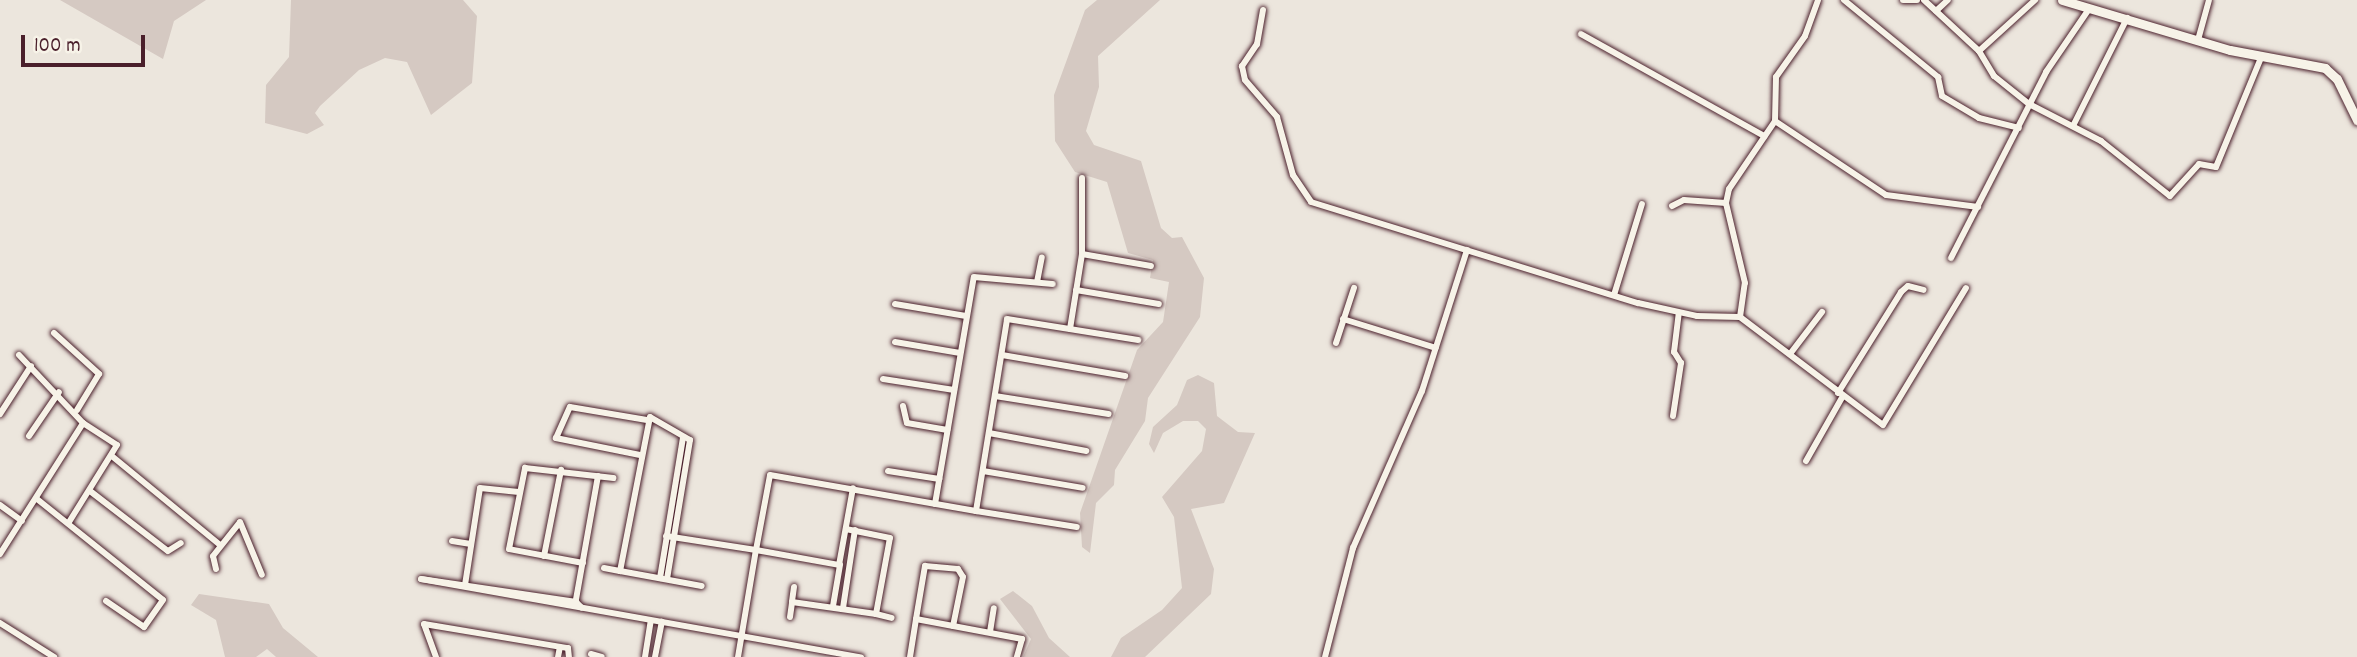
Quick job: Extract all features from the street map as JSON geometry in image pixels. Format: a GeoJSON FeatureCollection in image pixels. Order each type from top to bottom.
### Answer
{"type":"FeatureCollection","features":[{"type":"Feature","properties":{"kind":"street"},"geometry":{"type":"LineString","coordinates":[[1740,317],[1745,283],[1726,203],[1734,179],[1775,121],[1776,77],[1805,36],[1818,0]]}},
{"type":"Feature","properties":{"kind":"street"},"geometry":{"type":"LineString","coordinates":[[1844,0],[1938,77],[1942,96],[1979,118],[2019,128]]}},
{"type":"Feature","properties":{"kind":"street"},"geometry":{"type":"LineString","coordinates":[[1903,0],[1917,0]]}},
{"type":"Feature","properties":{"kind":"street"},"geometry":{"type":"LineString","coordinates":[[1924,0],[1979,51],[1988,71],[2029,104],[2073,126],[2175,195],[2199,164],[2213,168],[2219,161],[2261,58]]}},
{"type":"Feature","properties":{"kind":"street"},"geometry":{"type":"LineString","coordinates":[[1936,10],[1948,0]]}},
{"type":"Feature","properties":{"kind":"street"},"geometry":{"type":"LineString","coordinates":[[1979,51],[2035,0]]}},
{"type":"Feature","properties":{"kind":"street"},"geometry":{"type":"LineString","coordinates":[[2062,0],[2087,12],[2127,18],[2261,58],[2330,71],[2357,120]]}},
{"type":"Feature","properties":{"kind":"street"},"geometry":{"type":"LineString","coordinates":[[2198,40],[2209,0]]}},
{"type":"Feature","properties":{"kind":"street"},"geometry":{"type":"LineString","coordinates":[[1263,10],[1256,44],[1242,66],[1245,80],[1277,117],[1306,196],[1466,250],[1679,314],[1740,317],[1841,395],[1886,425],[1966,288]]}},
{"type":"Feature","properties":{"kind":"street"},"geometry":{"type":"LineString","coordinates":[[1951,258],[2029,104],[2087,12]]}},
{"type":"Feature","properties":{"kind":"street"},"geometry":{"type":"LineString","coordinates":[[2073,126],[2127,18]]}},
{"type":"Feature","properties":{"kind":"street"},"geometry":{"type":"LineString","coordinates":[[1581,34],[1764,135]]}},
{"type":"Feature","properties":{"kind":"street"},"geometry":{"type":"LineString","coordinates":[[1775,121],[1886,195],[1978,207]]}},
{"type":"Feature","properties":{"kind":"street"},"geometry":{"type":"LineString","coordinates":[[1070,329],[1082,254],[1082,178]]}},
{"type":"Feature","properties":{"kind":"street"},"geometry":{"type":"LineString","coordinates":[[1672,206],[1684,200],[1726,203]]}},
{"type":"Feature","properties":{"kind":"street"},"geometry":{"type":"LineString","coordinates":[[1614,295],[1642,204]]}},
{"type":"Feature","properties":{"kind":"street"},"geometry":{"type":"LineString","coordinates":[[1325,657],[1353,548],[1436,348],[1466,250]]}},
{"type":"Feature","properties":{"kind":"street"},"geometry":{"type":"LineString","coordinates":[[1082,254],[1151,266]]}},
{"type":"Feature","properties":{"kind":"street"},"geometry":{"type":"LineString","coordinates":[[1037,282],[1042,257]]}},
{"type":"Feature","properties":{"kind":"street"},"geometry":{"type":"LineString","coordinates":[[935,504],[966,316],[976,275],[1053,284]]}},
{"type":"Feature","properties":{"kind":"street"},"geometry":{"type":"LineString","coordinates":[[1807,461],[1841,395],[1901,292],[1908,286],[1924,290]]}},
{"type":"Feature","properties":{"kind":"street"},"geometry":{"type":"LineString","coordinates":[[1336,343],[1354,288]]}},
{"type":"Feature","properties":{"kind":"street"},"geometry":{"type":"LineString","coordinates":[[1076,290],[1159,304]]}},
{"type":"Feature","properties":{"kind":"street"},"geometry":{"type":"LineString","coordinates":[[895,303],[966,316]]}},
{"type":"Feature","properties":{"kind":"street"},"geometry":{"type":"LineString","coordinates":[[1790,354],[1822,312]]}},
{"type":"Feature","properties":{"kind":"street"},"geometry":{"type":"LineString","coordinates":[[1673,416],[1681,363],[1674,352],[1679,314]]}},
{"type":"Feature","properties":{"kind":"street"},"geometry":{"type":"LineString","coordinates":[[976,512],[1007,319],[1138,340]]}},
{"type":"Feature","properties":{"kind":"street"},"geometry":{"type":"LineString","coordinates":[[1343,319],[1436,348]]}},
{"type":"Feature","properties":{"kind":"street"},"geometry":{"type":"LineString","coordinates":[[54,332],[99,374],[77,410]]}},
{"type":"Feature","properties":{"kind":"street"},"geometry":{"type":"LineString","coordinates":[[895,342],[960,353]]}},
{"type":"Feature","properties":{"kind":"street"},"geometry":{"type":"LineString","coordinates":[[19,355],[77,410],[83,423],[117,445],[113,457],[69,522]]}},
{"type":"Feature","properties":{"kind":"street"},"geometry":{"type":"LineString","coordinates":[[1002,355],[1125,376]]}},
{"type":"Feature","properties":{"kind":"street"},"geometry":{"type":"LineString","coordinates":[[0,414],[31,366]]}},
{"type":"Feature","properties":{"kind":"street"},"geometry":{"type":"LineString","coordinates":[[883,379],[954,390]]}},
{"type":"Feature","properties":{"kind":"street"},"geometry":{"type":"LineString","coordinates":[[29,436],[59,392]]}},
{"type":"Feature","properties":{"kind":"street"},"geometry":{"type":"LineString","coordinates":[[995,396],[1109,414]]}},
{"type":"Feature","properties":{"kind":"street"},"geometry":{"type":"LineString","coordinates":[[903,406],[907,423],[947,430]]}},
{"type":"Feature","properties":{"kind":"street"},"geometry":{"type":"LineString","coordinates":[[640,455],[556,438],[570,407],[647,420],[690,440],[663,578]]}},
{"type":"Feature","properties":{"kind":"street"},"geometry":{"type":"LineString","coordinates":[[620,571],[647,420]]}},
{"type":"Feature","properties":{"kind":"street"},"geometry":{"type":"LineString","coordinates":[[0,554],[83,423]]}},
{"type":"Feature","properties":{"kind":"street"},"geometry":{"type":"LineString","coordinates":[[989,433],[1086,451]]}},
{"type":"Feature","properties":{"kind":"street"},"geometry":{"type":"LineString","coordinates":[[113,457],[220,545]]}},
{"type":"Feature","properties":{"kind":"street"},"geometry":{"type":"LineString","coordinates":[[583,563],[508,547],[527,465],[613,478]]}},
{"type":"Feature","properties":{"kind":"street"},"geometry":{"type":"LineString","coordinates":[[544,556],[561,470]]}},
{"type":"Feature","properties":{"kind":"street"},"geometry":{"type":"LineString","coordinates":[[888,471],[939,479]]}},
{"type":"Feature","properties":{"kind":"street"},"geometry":{"type":"LineString","coordinates":[[983,471],[1083,488]]}},
{"type":"Feature","properties":{"kind":"street"},"geometry":{"type":"LineString","coordinates":[[738,657],[770,475],[1077,527]]}},
{"type":"Feature","properties":{"kind":"street"},"geometry":{"type":"LineString","coordinates":[[578,609],[576,602],[598,476]]}},
{"type":"Feature","properties":{"kind":"street"},"geometry":{"type":"LineString","coordinates":[[465,586],[480,488],[519,492]]}},
{"type":"Feature","properties":{"kind":"street"},"geometry":{"type":"LineString","coordinates":[[833,607],[853,488]]}},
{"type":"Feature","properties":{"kind":"street"},"geometry":{"type":"LineString","coordinates":[[90,491],[168,551],[181,543]]}},
{"type":"Feature","properties":{"kind":"street"},"geometry":{"type":"LineString","coordinates":[[37,499],[163,600],[144,628],[106,601]]}},
{"type":"Feature","properties":{"kind":"street"},"geometry":{"type":"LineString","coordinates":[[0,505],[22,521]]}},
{"type":"Feature","properties":{"kind":"street"},"geometry":{"type":"LineString","coordinates":[[216,569],[212,558],[220,545],[242,523],[262,575]]}},
{"type":"Feature","properties":{"kind":"street"},"geometry":{"type":"LineString","coordinates":[[845,529],[890,538],[876,614]]}},
{"type":"Feature","properties":{"kind":"street"},"geometry":{"type":"LineString","coordinates":[[842,608],[855,530]]}},
{"type":"Feature","properties":{"kind":"street"},"geometry":{"type":"LineString","coordinates":[[670,536],[849,567]]}},
{"type":"Feature","properties":{"kind":"street"},"geometry":{"type":"LineString","coordinates":[[452,541],[471,544]]}},
{"type":"Feature","properties":{"kind":"street"},"geometry":{"type":"LineString","coordinates":[[910,657],[925,566],[958,569],[963,577],[953,626]]}},
{"type":"Feature","properties":{"kind":"street"},"geometry":{"type":"LineString","coordinates":[[604,568],[702,586]]}},
{"type":"Feature","properties":{"kind":"street"},"geometry":{"type":"LineString","coordinates":[[576,602],[421,579],[578,609],[742,634],[823,653],[861,657]]}},
{"type":"Feature","properties":{"kind":"street"},"geometry":{"type":"LineString","coordinates":[[790,617],[794,587]]}},
{"type":"Feature","properties":{"kind":"street"},"geometry":{"type":"LineString","coordinates":[[792,602],[892,618]]}},
{"type":"Feature","properties":{"kind":"street"},"geometry":{"type":"LineString","coordinates":[[990,632],[995,608]]}},
{"type":"Feature","properties":{"kind":"street"},"geometry":{"type":"LineString","coordinates":[[916,619],[1024,640],[1017,657]]}},
{"type":"Feature","properties":{"kind":"street"},"geometry":{"type":"LineString","coordinates":[[645,657],[651,621]]}},
{"type":"Feature","properties":{"kind":"street"},"geometry":{"type":"LineString","coordinates":[[655,657],[662,622]]}},
{"type":"Feature","properties":{"kind":"street"},"geometry":{"type":"LineString","coordinates":[[0,623],[54,657]]}},
{"type":"Feature","properties":{"kind":"street"},"geometry":{"type":"LineString","coordinates":[[436,657],[424,624],[568,648],[569,657]]}},
{"type":"Feature","properties":{"kind":"street"},"geometry":{"type":"LineString","coordinates":[[558,657],[560,647]]}},
{"type":"Feature","properties":{"kind":"street"},"geometry":{"type":"LineString","coordinates":[[591,654],[602,657]]}},
{"type":"Feature","properties":{"kind":"shaded area"},"geometry":{"type":"Polygon","coordinates":[[[60,0],[206,0],[174,21],[163,59],[60,0]]]}},
{"type":"Feature","properties":{"kind":"shaded area"},"geometry":{"type":"Polygon","coordinates":[[[291,0],[463,0],[477,16],[472,83],[431,115],[407,62],[385,58],[359,70],[320,106],[315,113],[324,125],[307,134],[265,123],[266,85],[289,57],[291,0]]]}},
{"type":"Feature","properties":{"kind":"shaded area"},"geometry":{"type":"Polygon","coordinates":[[[1097,0],[1160,0],[1098,56],[1099,87],[1086,131],[1094,145],[1141,161],[1161,228],[1172,238],[1182,237],[1204,278],[1200,317],[1148,398],[1145,421],[1115,470],[1114,485],[1096,503],[1090,553],[1082,547],[1080,513],[1137,350],[1163,322],[1169,282],[1150,278],[1153,260],[1128,253],[1107,182],[1075,172],[1055,141],[1054,95],[1085,10],[1097,0]]]}},
{"type":"Feature","properties":{"kind":"shaded area"},"geometry":{"type":"Polygon","coordinates":[[[1198,375],[1214,383],[1217,416],[1238,432],[1255,433],[1224,503],[1191,509],[1214,569],[1211,594],[1145,657],[1111,657],[1121,638],[1162,610],[1182,588],[1174,517],[1162,497],[1202,451],[1206,429],[1198,421],[1183,421],[1163,433],[1154,453],[1149,444],[1153,427],[1177,405],[1187,380],[1198,375]]]}},
{"type":"Feature","properties":{"kind":"shaded area"},"geometry":{"type":"Polygon","coordinates":[[[1013,591],[1032,606],[1049,638],[1070,657],[1023,657],[1031,639],[1000,599],[1013,591]]]}},
{"type":"Feature","properties":{"kind":"shaded area"},"geometry":{"type":"Polygon","coordinates":[[[199,594],[269,604],[283,628],[318,657],[276,657],[267,649],[256,657],[225,657],[216,620],[191,605],[199,594]]]}}]}
